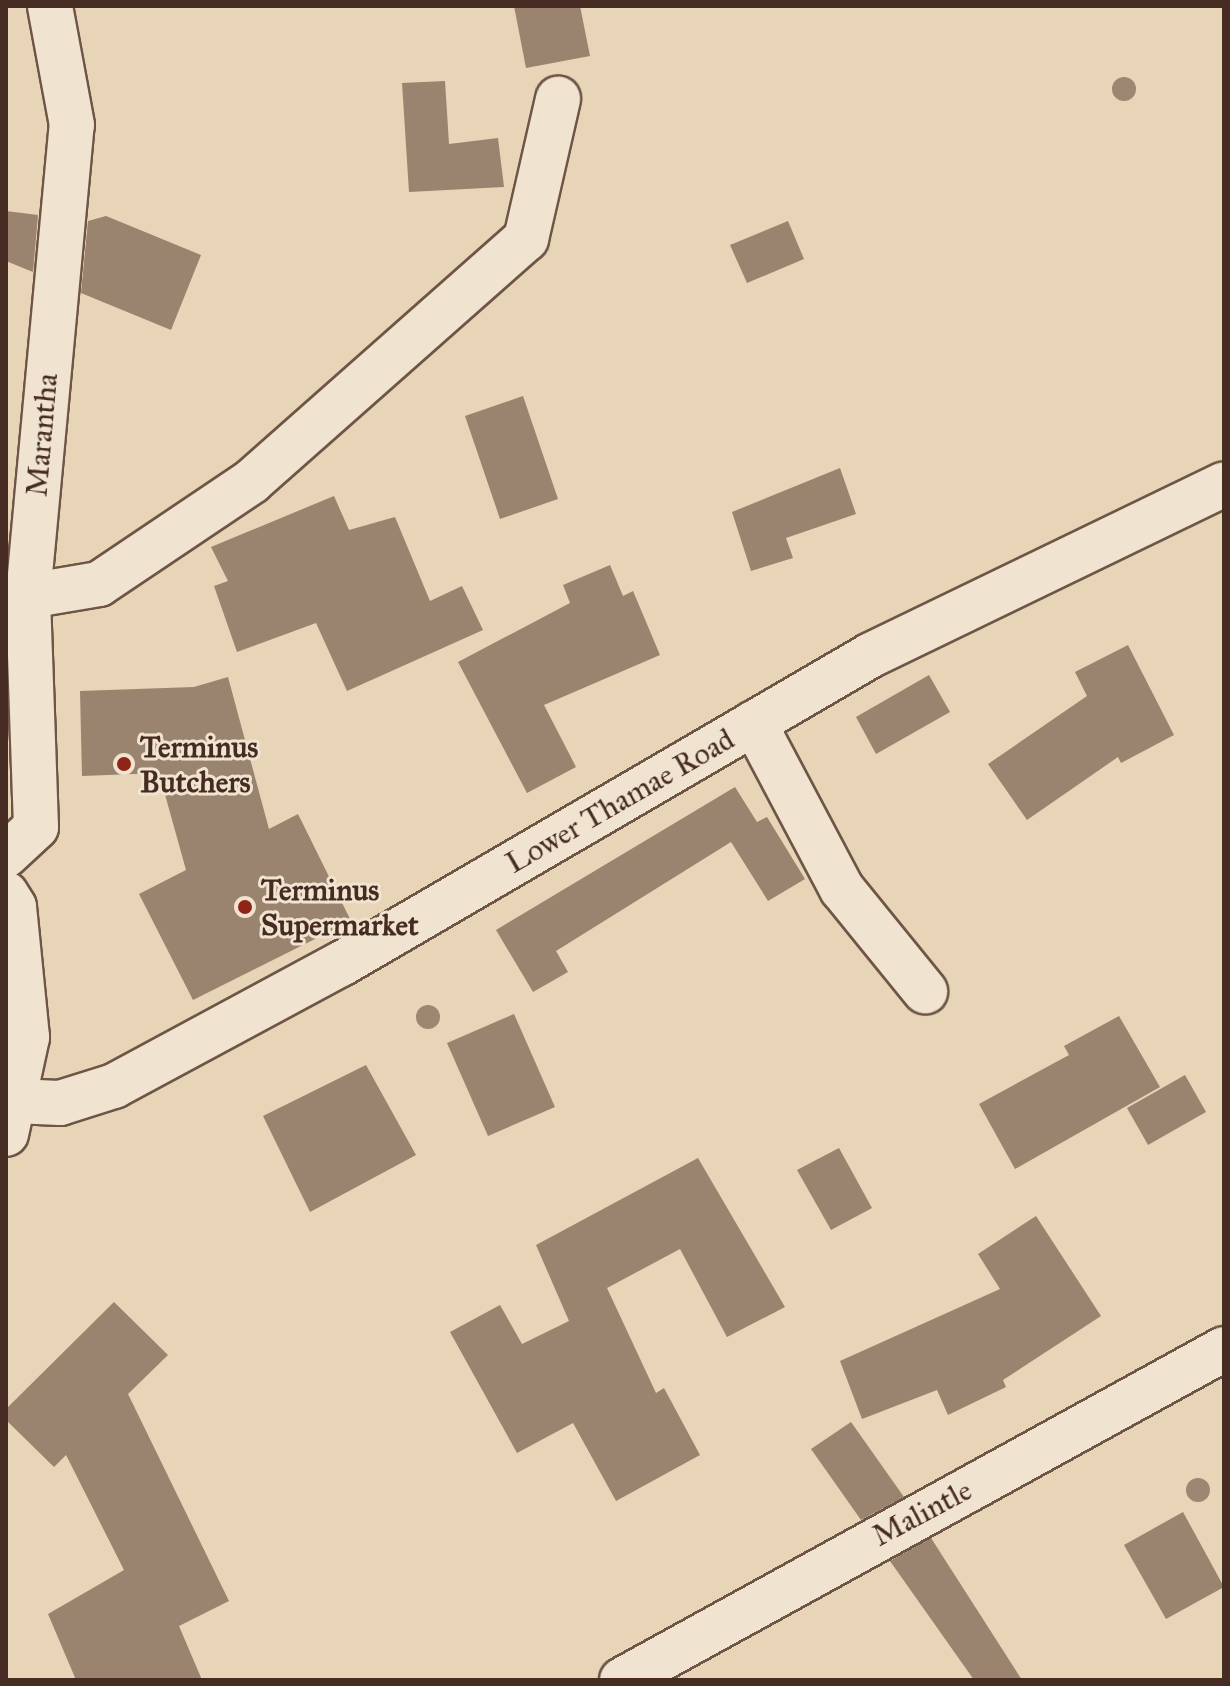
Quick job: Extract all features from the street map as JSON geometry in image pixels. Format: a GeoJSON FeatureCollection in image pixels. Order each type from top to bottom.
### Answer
{"type":"FeatureCollection","features":[{"type":"Feature","properties":{"kind":"street","name":"Marantha"},"geometry":{"type":"LineString","coordinates":[[6,855],[36,827],[28,596],[72,125],[50,6]]}},
{"type":"Feature","properties":{"kind":"street"},"geometry":{"type":"LineString","coordinates":[[28,596],[99,584],[252,481],[526,239],[558,99]]}},
{"type":"Feature","properties":{"kind":"street","name":"Lower Thamae Road"},"geometry":{"type":"LineString","coordinates":[[10,1118],[114,1086],[871,655],[1224,484]]}},
{"type":"Feature","properties":{"kind":"street"},"geometry":{"type":"LineString","coordinates":[[754,723],[842,889],[925,991]]}},
{"type":"Feature","properties":{"kind":"street"},"geometry":{"type":"LineString","coordinates":[[9,902],[27,1037],[10,1118]]}},
{"type":"Feature","properties":{"kind":"street","name":"Malintle"},"geometry":{"type":"LineString","coordinates":[[622,1680],[1224,1349]]}},
{"type":"Feature","properties":{"kind":"building"},"geometry":{"type":"Polygon","coordinates":[[[514,6],[580,6],[590,56],[526,68],[514,6]]]}},
{"type":"Feature","properties":{"kind":"building"},"geometry":{"type":"Polygon","coordinates":[[[445,81],[449,144],[498,138],[504,187],[409,192],[402,83],[445,81]]]}},
{"type":"Feature","properties":{"kind":"building"},"geometry":{"type":"Polygon","coordinates":[[[6,211],[38,215],[33,272],[6,261],[6,211]]]}},
{"type":"Feature","properties":{"kind":"building"},"geometry":{"type":"Polygon","coordinates":[[[106,216],[201,255],[171,330],[81,293],[88,221],[106,216]]]}},
{"type":"Feature","properties":{"kind":"building"},"geometry":{"type":"Polygon","coordinates":[[[788,221],[804,259],[747,283],[730,245],[788,221]]]}},
{"type":"Feature","properties":{"kind":"building"},"geometry":{"type":"Polygon","coordinates":[[[523,396],[558,499],[500,519],[465,416],[523,396]]]}},
{"type":"Feature","properties":{"kind":"building"},"geometry":{"type":"Polygon","coordinates":[[[840,468],[856,514],[786,538],[793,558],[751,571],[732,512],[840,468]]]}},
{"type":"Feature","properties":{"kind":"building"},"geometry":{"type":"Polygon","coordinates":[[[334,496],[349,530],[395,517],[430,601],[462,586],[483,630],[347,691],[316,623],[237,652],[214,586],[228,581],[211,547],[334,496]]]}},
{"type":"Feature","properties":{"kind":"building"},"geometry":{"type":"Polygon","coordinates":[[[610,565],[623,596],[633,591],[660,655],[544,705],[576,767],[527,793],[458,662],[570,603],[563,585],[610,565]]]}},
{"type":"Feature","properties":{"kind":"building"},"geometry":{"type":"Polygon","coordinates":[[[1128,645],[1174,735],[1121,763],[1118,757],[1027,820],[988,764],[1087,696],[1075,672],[1128,645]]]}},
{"type":"Feature","properties":{"kind":"building"},"geometry":{"type":"Polygon","coordinates":[[[929,675],[950,712],[876,754],[856,717],[929,675]]]}},
{"type":"Feature","properties":{"kind":"building"},"geometry":{"type":"Polygon","coordinates":[[[228,677],[269,829],[298,814],[351,921],[193,1000],[139,894],[186,870],[159,773],[82,776],[80,691],[194,687],[228,677]]]}},
{"type":"Feature","properties":{"kind":"building"},"geometry":{"type":"Polygon","coordinates":[[[735,787],[757,822],[767,817],[805,879],[768,901],[731,842],[556,951],[568,972],[533,992],[496,930],[735,787]]]}},
{"type":"Feature","properties":{"kind":"building"},"geometry":{"type":"Polygon","coordinates":[[[514,1014],[555,1107],[488,1136],[447,1043],[514,1014]]]}},
{"type":"Feature","properties":{"kind":"building"},"geometry":{"type":"Polygon","coordinates":[[[1119,1016],[1160,1087],[1015,1169],[979,1104],[1069,1055],[1064,1046],[1119,1016]]]}},
{"type":"Feature","properties":{"kind":"building"},"geometry":{"type":"Polygon","coordinates":[[[366,1065],[416,1155],[310,1212],[263,1116],[366,1065]]]}},
{"type":"Feature","properties":{"kind":"building"},"geometry":{"type":"Polygon","coordinates":[[[1185,1075],[1206,1112],[1148,1145],[1127,1108],[1185,1075]]]}},
{"type":"Feature","properties":{"kind":"building"},"geometry":{"type":"Polygon","coordinates":[[[839,1148],[872,1208],[831,1230],[797,1170],[839,1148]]]}},
{"type":"Feature","properties":{"kind":"building"},"geometry":{"type":"Polygon","coordinates":[[[698,1158],[785,1307],[727,1337],[680,1249],[607,1288],[656,1393],[664,1388],[700,1455],[616,1501],[573,1423],[517,1453],[450,1332],[500,1305],[522,1344],[569,1321],[536,1245],[698,1158]]]}},
{"type":"Feature","properties":{"kind":"building"},"geometry":{"type":"Polygon","coordinates":[[[1036,1216],[1101,1316],[1003,1380],[1006,1387],[948,1415],[937,1390],[862,1419],[840,1361],[1000,1289],[978,1254],[1036,1216]]]}},
{"type":"Feature","properties":{"kind":"building"},"geometry":{"type":"Polygon","coordinates":[[[114,1302],[168,1355],[128,1394],[229,1601],[179,1626],[202,1680],[76,1680],[48,1614],[124,1570],[66,1455],[54,1467],[6,1420],[6,1409],[114,1302]]]}},
{"type":"Feature","properties":{"kind":"building"},"geometry":{"type":"Polygon","coordinates":[[[851,1422],[904,1497],[861,1520],[811,1449],[851,1422]]]}},
{"type":"Feature","properties":{"kind":"building"},"geometry":{"type":"Polygon","coordinates":[[[1183,1512],[1224,1587],[1166,1619],[1124,1545],[1183,1512]]]}},
{"type":"Feature","properties":{"kind":"building"},"geometry":{"type":"Polygon","coordinates":[[[931,1538],[1022,1680],[974,1680],[890,1561],[931,1538]]]}},
{"type":"Feature","properties":{"kind":"place","name":"Terminus Butchers"},"geometry":{"type":"Point","coordinates":[124,764]}},
{"type":"Feature","properties":{"kind":"place","name":"Terminus Supermarket"},"geometry":{"type":"Point","coordinates":[245,907]}}]}
